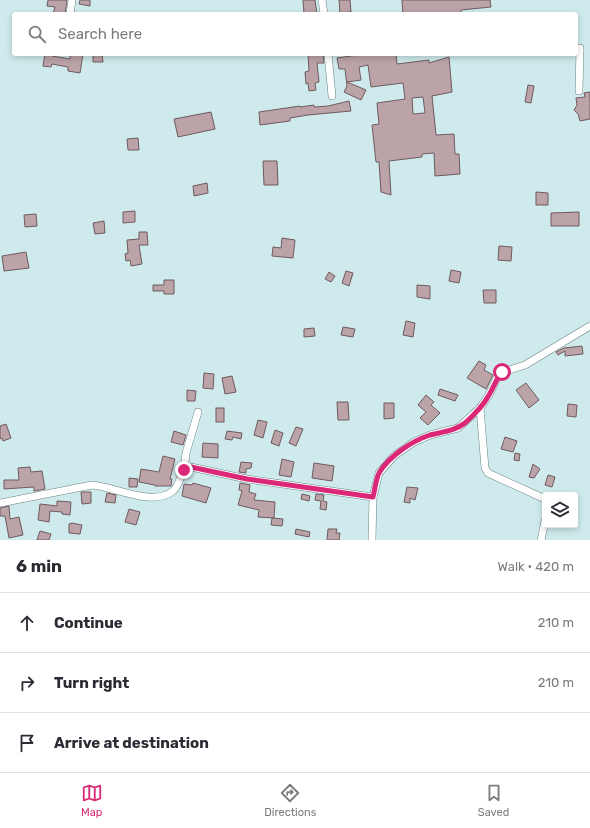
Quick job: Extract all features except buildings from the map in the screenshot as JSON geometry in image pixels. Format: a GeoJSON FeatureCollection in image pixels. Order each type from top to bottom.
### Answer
{"type":"FeatureCollection","features":[{"type":"Feature","properties":{"kind":"street"},"geometry":{"type":"LineString","coordinates":[[70,12],[72,0]]}},
{"type":"Feature","properties":{"kind":"street"},"geometry":{"type":"LineString","coordinates":[[322,0],[324,12]]}},
{"type":"Feature","properties":{"kind":"street"},"geometry":{"type":"LineString","coordinates":[[579,92],[580,48]]}},
{"type":"Feature","properties":{"kind":"street"},"geometry":{"type":"LineString","coordinates":[[328,56],[332,96]]}},
{"type":"Feature","properties":{"kind":"street"},"geometry":{"type":"LineString","coordinates":[[372,540],[373,497],[379,473],[394,456],[414,442],[430,435],[458,428],[480,408],[489,395],[498,376],[502,372],[525,365],[590,326]]}},
{"type":"Feature","properties":{"kind":"street"},"geometry":{"type":"LineString","coordinates":[[480,408],[485,468],[488,473],[542,498]]}},
{"type":"Feature","properties":{"kind":"street"},"geometry":{"type":"LineString","coordinates":[[0,503],[92,485],[105,486],[137,496],[163,497],[174,490],[184,470],[186,453],[198,412]]}},
{"type":"Feature","properties":{"kind":"street"},"geometry":{"type":"LineString","coordinates":[[184,470],[191,467],[247,479],[373,497]]}},
{"type":"Feature","properties":{"kind":"street"},"geometry":{"type":"LineString","coordinates":[[541,540],[544,528]]}},
{"type":"Feature","properties":{"kind":"route"},"geometry":{"type":"LineString","coordinates":[[184,470],[191,467],[247,479],[373,497],[379,473],[394,456],[414,442],[430,435],[458,428],[465,423],[480,408],[489,395],[498,376],[502,372]]}}]}
